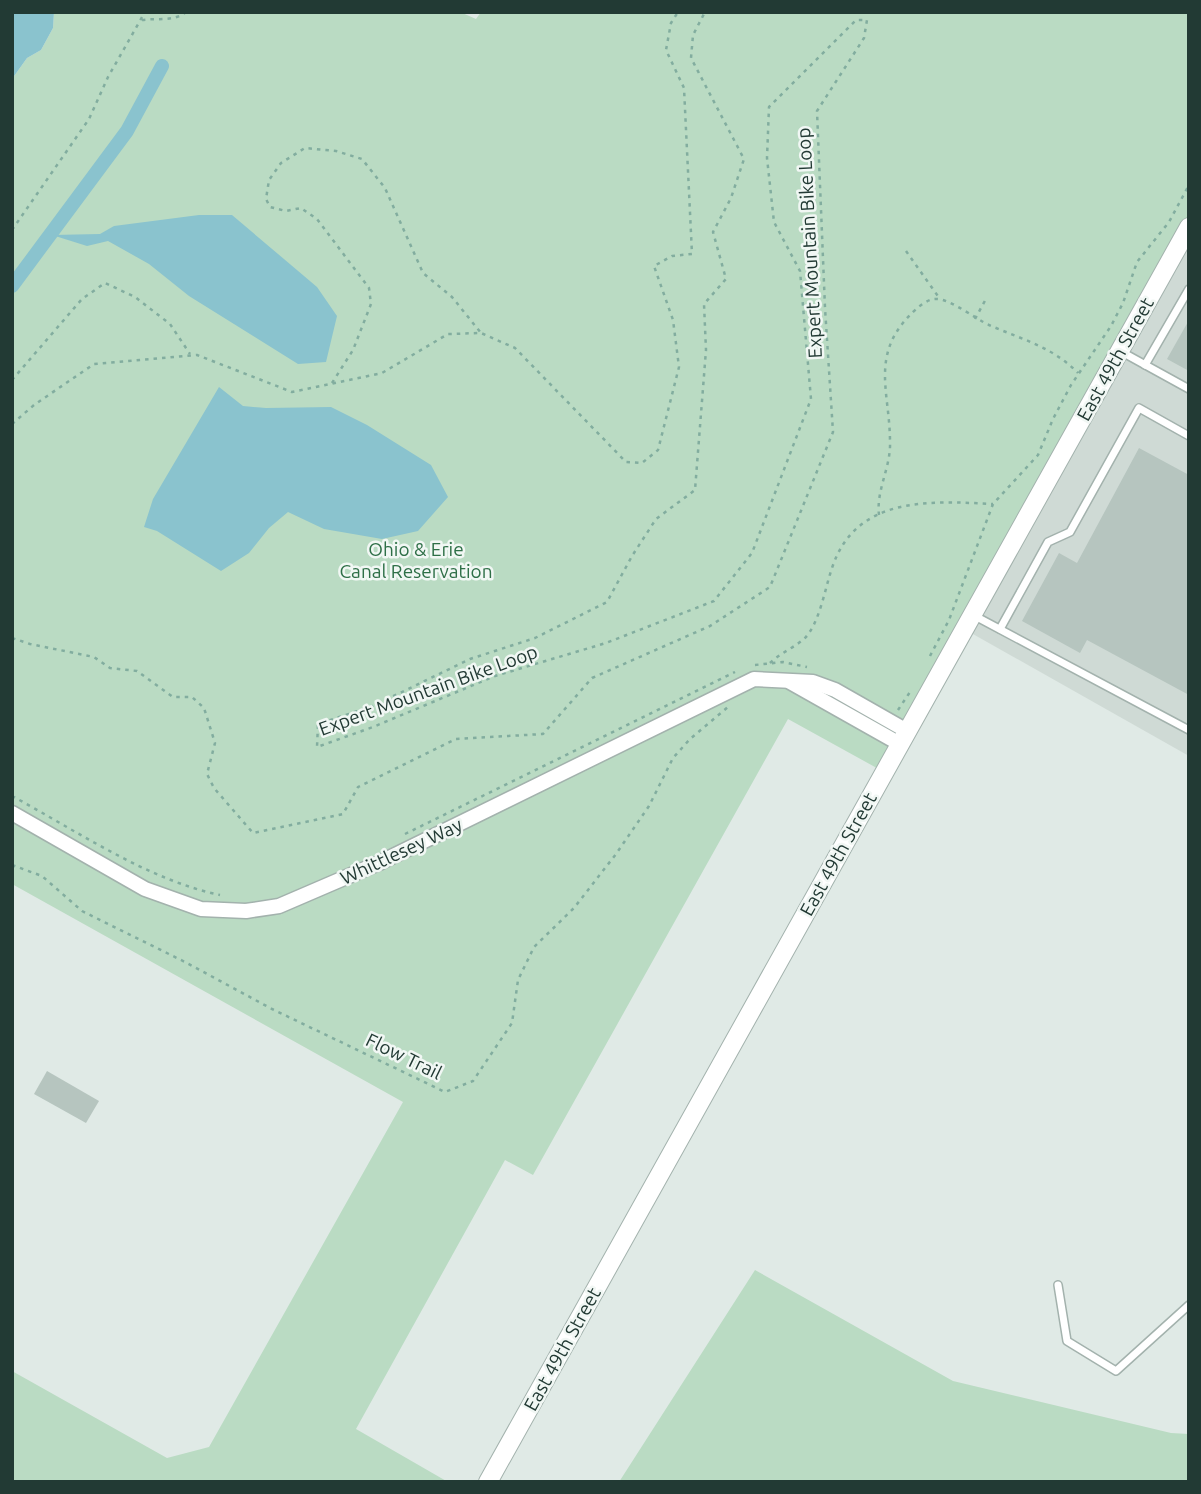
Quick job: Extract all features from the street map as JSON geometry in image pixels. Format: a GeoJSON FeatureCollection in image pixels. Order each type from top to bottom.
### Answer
{"type":"FeatureCollection","features":[{"type":"Feature","properties":{"kind":"street","name":"East 49th Street"},"geometry":{"type":"LineString","coordinates":[[488,1482],[1189,227]]}},
{"type":"Feature","properties":{"kind":"street","name":"Whittlesey Way"},"geometry":{"type":"LineString","coordinates":[[12,813],[145,889],[201,909],[246,911],[279,906],[379,863],[754,679],[813,681],[835,690],[904,737]]}},
{"type":"Feature","properties":{"kind":"lane"},"geometry":{"type":"LineString","coordinates":[[1145,365],[1189,289]]}},
{"type":"Feature","properties":{"kind":"lane"},"geometry":{"type":"LineString","coordinates":[[1120,351],[1189,389]]}},
{"type":"Feature","properties":{"kind":"lane"},"geometry":{"type":"LineString","coordinates":[[1000,629],[1048,542],[1070,532],[1139,408],[1189,436]]}},
{"type":"Feature","properties":{"kind":"lane"},"geometry":{"type":"LineString","coordinates":[[972,614],[1189,730]]}},
{"type":"Feature","properties":{"kind":"lane"},"geometry":{"type":"LineString","coordinates":[[1058,1285],[1068,1341],[1116,1371],[1189,1305]]}},
{"type":"Feature","properties":{"kind":"path"},"geometry":{"type":"LineString","coordinates":[[12,230],[89,119],[108,77],[145,12]]}},
{"type":"Feature","properties":{"kind":"path"},"geometry":{"type":"LineString","coordinates":[[141,20],[180,17],[186,12]]}},
{"type":"Feature","properties":{"kind":"path"},"geometry":{"type":"LineString","coordinates":[[12,424],[34,405],[94,364],[197,355],[292,392],[383,373],[448,334],[481,333],[515,348],[626,462],[642,463],[658,450],[679,367],[674,320],[654,266],[672,256],[692,254],[684,88],[666,50],[671,23],[678,12]]}},
{"type":"Feature","properties":{"kind":"path","name":"Expert Mountain Bike Loop"},"geometry":{"type":"LineString","coordinates":[[12,638],[94,657],[110,668],[137,671],[173,697],[192,697],[204,708],[215,743],[207,774],[214,789],[253,833],[342,814],[358,787],[456,739],[542,734],[592,678],[710,626],[770,587],[834,432],[825,308],[817,111],[864,38],[867,20],[856,20],[769,107],[767,158],[774,222],[800,271],[811,399],[751,553],[714,601],[606,643],[495,676],[373,727],[317,747],[318,724],[373,706],[470,659],[535,638],[607,602],[656,519],[695,490],[706,350],[704,304],[726,279],[713,232],[731,198],[744,159],[691,58],[693,35],[705,12]]}},
{"type":"Feature","properties":{"kind":"path"},"geometry":{"type":"LineString","coordinates":[[332,384],[353,350],[371,304],[369,288],[317,219],[301,208],[286,211],[270,207],[266,199],[269,180],[281,163],[305,148],[336,150],[362,159],[385,188],[423,273],[452,297],[481,333]]}},
{"type":"Feature","properties":{"kind":"path"},"geometry":{"type":"LineString","coordinates":[[925,666],[958,598],[993,504],[1038,455],[1053,419],[1117,315],[1136,262],[1169,222],[1189,185]]}},
{"type":"Feature","properties":{"kind":"path"},"geometry":{"type":"LineString","coordinates":[[906,251],[940,299],[975,319],[1050,350],[1079,373]]}},
{"type":"Feature","properties":{"kind":"path"},"geometry":{"type":"LineString","coordinates":[[12,380],[82,299],[104,283],[135,297],[170,324],[191,355]]}},
{"type":"Feature","properties":{"kind":"path"},"geometry":{"type":"LineString","coordinates":[[975,319],[987,298]]}},
{"type":"Feature","properties":{"kind":"path"},"geometry":{"type":"LineString","coordinates":[[879,514],[877,500],[890,459],[891,437],[884,382],[885,359],[901,324],[930,300],[940,299]]}},
{"type":"Feature","properties":{"kind":"path"},"geometry":{"type":"LineString","coordinates":[[770,663],[779,653],[806,637],[823,602],[832,565],[842,545],[854,531],[879,514],[908,504],[993,504]]}},
{"type":"Feature","properties":{"kind":"path"},"geometry":{"type":"LineString","coordinates":[[748,668],[783,662],[813,669]]}},
{"type":"Feature","properties":{"kind":"path"},"geometry":{"type":"LineString","coordinates":[[396,838],[737,671]]}},
{"type":"Feature","properties":{"kind":"path"},"geometry":{"type":"LineString","coordinates":[[896,713],[914,687]]}},
{"type":"Feature","properties":{"kind":"path","name":"Flow Trail"},"geometry":{"type":"LineString","coordinates":[[12,865],[42,876],[82,911],[272,1009],[445,1091],[473,1081],[512,1023],[518,980],[534,947],[574,908],[616,854],[649,806],[673,758],[690,739],[730,706],[734,688]]}},
{"type":"Feature","properties":{"kind":"path"},"geometry":{"type":"LineString","coordinates":[[12,796],[153,873],[191,889],[220,895]]}},
{"type":"Feature","properties":{"kind":"shaded area"},"geometry":{"type":"Polygon","coordinates":[[[1189,227],[1189,756],[964,629],[1189,227]]]}},
{"type":"Feature","properties":{"kind":"green space","name":"Ohio & Erie Canal Reservation"},"geometry":{"type":"Polygon","coordinates":[[[54,12],[460,12],[476,19],[481,12],[1189,12],[1189,227],[884,772],[788,719],[533,1175],[505,1160],[356,1429],[448,1482],[12,1482],[12,1371],[167,1458],[209,1447],[403,1102],[12,884],[12,79],[27,58],[41,50],[53,28],[54,12]]]}},
{"type":"Feature","properties":{"kind":"green space"},"geometry":{"type":"Polygon","coordinates":[[[755,1270],[953,1381],[1171,1433],[1189,1434],[1189,1482],[619,1482],[755,1270]]]}},
{"type":"Feature","properties":{"kind":"water"},"geometry":{"type":"Polygon","coordinates":[[[12,12],[54,12],[53,28],[41,50],[27,58],[12,79],[12,12]]]}},
{"type":"Feature","properties":{"kind":"water"},"geometry":{"type":"Polygon","coordinates":[[[199,215],[232,215],[317,287],[337,316],[326,362],[298,364],[189,296],[149,264],[108,241],[87,246],[52,235],[100,234],[114,226],[199,215]]]}},
{"type":"Feature","properties":{"kind":"water"},"geometry":{"type":"Polygon","coordinates":[[[219,387],[243,406],[331,407],[367,425],[431,465],[448,497],[418,531],[382,539],[324,529],[288,512],[269,528],[249,553],[221,571],[157,531],[144,527],[153,499],[219,387]]]}},
{"type":"Feature","properties":{"kind":"building"},"geometry":{"type":"Polygon","coordinates":[[[1189,320],[1189,371],[1167,359],[1189,320]]]}},
{"type":"Feature","properties":{"kind":"building"},"geometry":{"type":"Polygon","coordinates":[[[1139,448],[1189,475],[1189,695],[1087,640],[1080,653],[1022,621],[1059,553],[1077,563],[1139,448]]]}},
{"type":"Feature","properties":{"kind":"building"},"geometry":{"type":"Polygon","coordinates":[[[47,1071],[99,1101],[86,1123],[34,1094],[47,1071]]]}},
{"type":"Feature","properties":{"kind":"waterway"},"geometry":{"type":"LineString","coordinates":[[12,286],[127,131],[162,66]]}}]}
